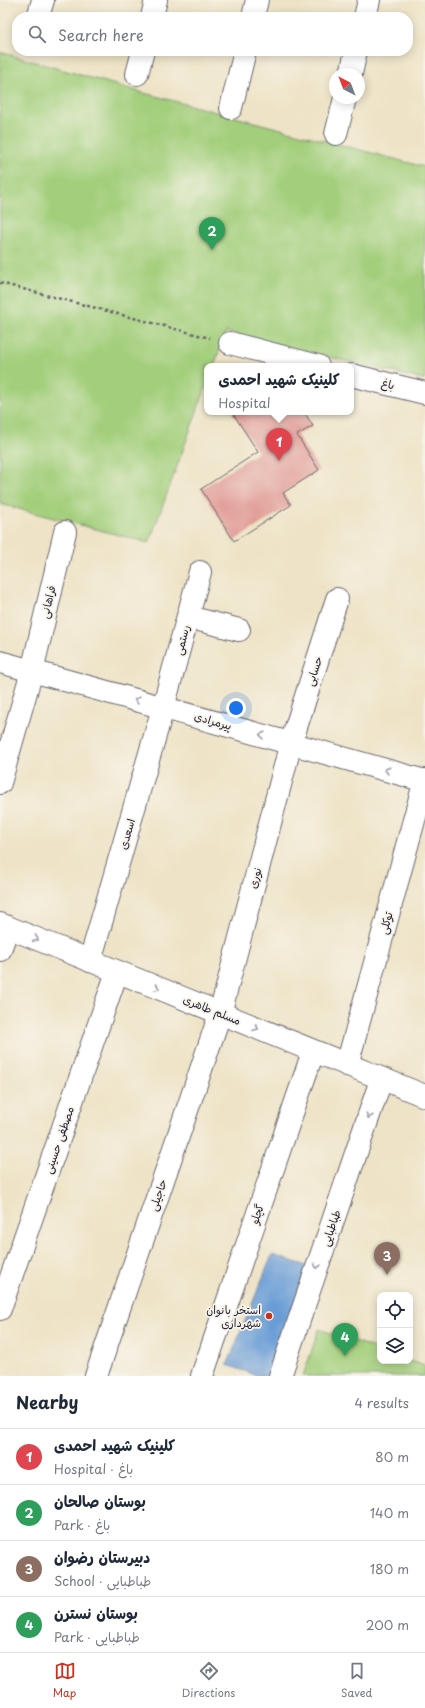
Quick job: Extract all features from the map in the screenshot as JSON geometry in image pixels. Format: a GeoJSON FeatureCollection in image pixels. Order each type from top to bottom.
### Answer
{"type":"FeatureCollection","features":[{"type":"Feature","properties":{"kind":"street"},"geometry":{"type":"LineString","coordinates":[[39,12],[43,0]]}},
{"type":"Feature","properties":{"kind":"street"},"geometry":{"type":"LineString","coordinates":[[153,12],[156,0]]}},
{"type":"Feature","properties":{"kind":"street"},"geometry":{"type":"LineString","coordinates":[[254,12],[257,0]]}},
{"type":"Feature","properties":{"kind":"street"},"geometry":{"type":"LineString","coordinates":[[366,12],[369,0]]}},
{"type":"Feature","properties":{"kind":"street"},"geometry":{"type":"LineString","coordinates":[[137,74],[142,56]]}},
{"type":"Feature","properties":{"kind":"street"},"geometry":{"type":"LineString","coordinates":[[230,108],[244,56]]}},
{"type":"Feature","properties":{"kind":"street"},"geometry":{"type":"LineString","coordinates":[[352,68],[355,56]]}},
{"type":"Feature","properties":{"kind":"street"},"geometry":{"type":"LineString","coordinates":[[336,134],[344,104]]}},
{"type":"Feature","properties":{"kind":"street"},"geometry":{"type":"LineString","coordinates":[[230,343],[307,363]]}},
{"type":"Feature","properties":{"kind":"street","name":"باغ"},"geometry":{"type":"LineString","coordinates":[[354,375],[425,394]]}},
{"type":"Feature","properties":{"kind":"street","name":"فراهانی"},"geometry":{"type":"LineString","coordinates":[[0,783],[32,671],[65,532]]}},
{"type":"Feature","properties":{"kind":"street","name":"رستمی"},"geometry":{"type":"LineString","coordinates":[[163,708],[200,572]]}},
{"type":"Feature","properties":{"kind":"street","name":"حسابی"},"geometry":{"type":"LineString","coordinates":[[291,743],[337,599]]}},
{"type":"Feature","properties":{"kind":"street"},"geometry":{"type":"LineString","coordinates":[[188,617],[239,630]]}},
{"type":"Feature","properties":{"kind":"street","name":"پیرمرادی"},"geometry":{"type":"LineString","coordinates":[[0,662],[425,780]]}},
{"type":"Feature","properties":{"kind":"street","name":"اسعدی"},"geometry":{"type":"LineString","coordinates":[[90,961],[163,708]]}},
{"type":"Feature","properties":{"kind":"street","name":"نوری"},"geometry":{"type":"LineString","coordinates":[[220,1014],[291,743]]}},
{"type":"Feature","properties":{"kind":"street","name":"توکلی"},"geometry":{"type":"LineString","coordinates":[[346,1065],[425,780]]}},
{"type":"Feature","properties":{"kind":"street"},"geometry":{"type":"LineString","coordinates":[[0,950],[4,926]]}},
{"type":"Feature","properties":{"kind":"street","name":"مسلم طاهری"},"geometry":{"type":"LineString","coordinates":[[4,926],[381,1080],[425,1096]]}},
{"type":"Feature","properties":{"kind":"street","name":"مصطفی حسینی"},"geometry":{"type":"LineString","coordinates":[[0,1309],[117,972]]}},
{"type":"Feature","properties":{"kind":"street","name":"حاجیلی"},"geometry":{"type":"LineString","coordinates":[[96,1376],[220,1014]]}},
{"type":"Feature","properties":{"kind":"street","name":"گچلو"},"geometry":{"type":"LineString","coordinates":[[202,1376],[314,1052]]}},
{"type":"Feature","properties":{"kind":"street","name":"طباطبایی"},"geometry":{"type":"LineString","coordinates":[[280,1376],[381,1080]]}},
{"type":"Feature","properties":{"kind":"path"},"geometry":{"type":"LineString","coordinates":[[0,283],[230,343]]}},
{"type":"Feature","properties":{"kind":"green space"},"geometry":{"type":"Polygon","coordinates":[[[0,52],[144,93],[425,167],[425,380],[226,332],[215,363],[204,363],[204,392],[149,543],[0,504],[0,52]]]}},
{"type":"Feature","properties":{"kind":"green space"},"geometry":{"type":"Polygon","coordinates":[[[319,1329],[377,1349],[377,1364],[413,1364],[413,1362],[425,1366],[425,1376],[303,1376],[319,1329]]]}},
{"type":"Feature","properties":{"kind":"water","name":"استخر بانوان شهرداری"},"geometry":{"type":"Polygon","coordinates":[[[272,1255],[311,1267],[269,1376],[259,1376],[227,1365],[272,1255]]]}},
{"type":"Feature","properties":{"kind":"building"},"geometry":{"type":"Polygon","coordinates":[[[234,415],[306,415],[313,426],[297,435],[319,470],[283,493],[291,505],[234,541],[201,489],[258,452],[234,415]]]}},
{"type":"Feature","properties":{"kind":"place","name":"بوستان صالحان"},"geometry":{"type":"Point","coordinates":[212,250]}},
{"type":"Feature","properties":{"kind":"place","name":"کلینیک شهید احمدی"},"geometry":{"type":"Point","coordinates":[279,461]}},
{"type":"Feature","properties":{"kind":"place","name":"دبیرستان رضوان"},"geometry":{"type":"Point","coordinates":[387,1275]}},
{"type":"Feature","properties":{"kind":"place","name":"استخر بانوان شهرداری"},"geometry":{"type":"Point","coordinates":[269,1316]}},
{"type":"Feature","properties":{"kind":"place","name":"بوستان نسترن"},"geometry":{"type":"Point","coordinates":[345,1356]}}]}
